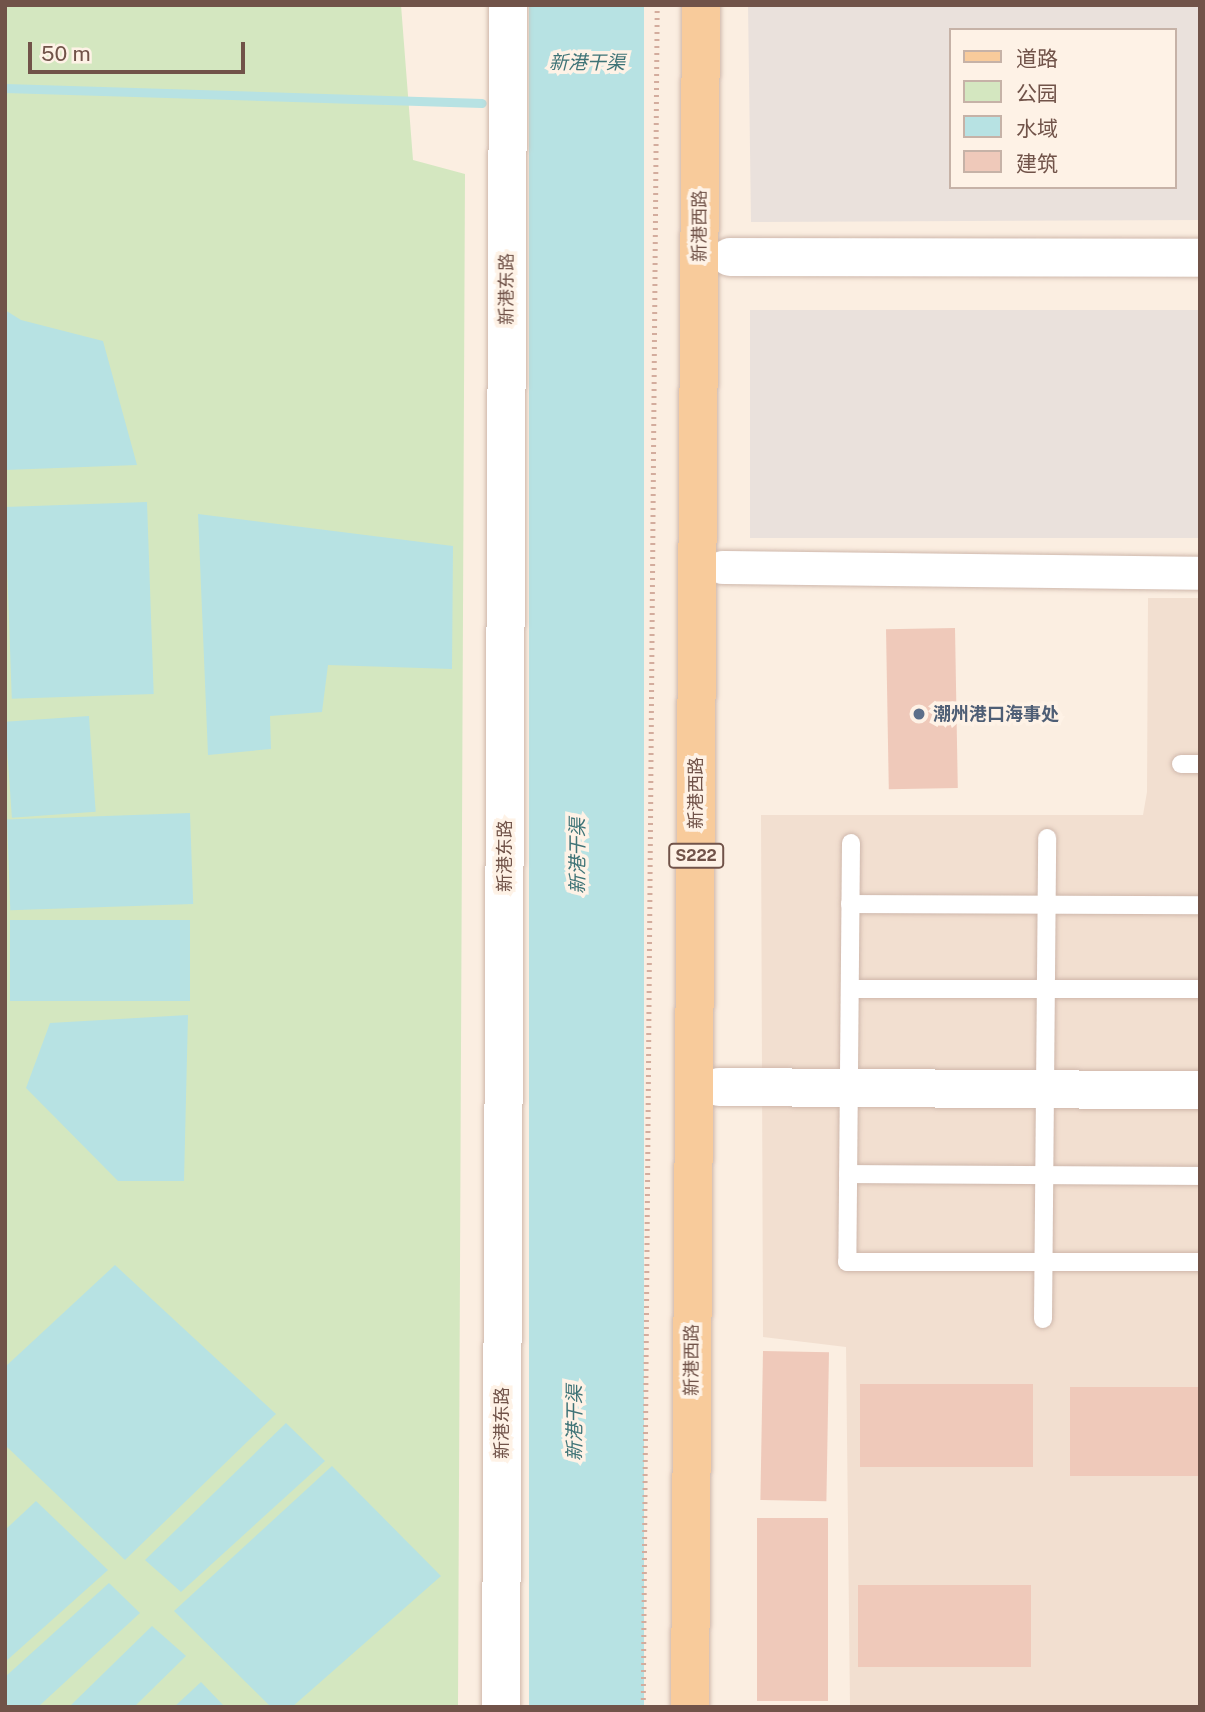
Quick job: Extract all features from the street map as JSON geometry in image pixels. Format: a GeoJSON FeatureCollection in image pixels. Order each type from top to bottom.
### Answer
{"type":"FeatureCollection","features":[{"type":"Feature","properties":{"kind":"main road","name":"新港东路"},"geometry":{"type":"LineString","coordinates":[[501,1707],[508,5]]}},
{"type":"Feature","properties":{"kind":"main road","name":"新港西路"},"geometry":{"type":"LineString","coordinates":[[690,1707],[701,5]]}},
{"type":"Feature","properties":{"kind":"main road"},"geometry":{"type":"LineString","coordinates":[[730,257],[1200,258]]}},
{"type":"Feature","properties":{"kind":"main road"},"geometry":{"type":"LineString","coordinates":[[719,1087],[1200,1090]]}},
{"type":"Feature","properties":{"kind":"street"},"geometry":{"type":"LineString","coordinates":[[722,567],[1200,573]]}},
{"type":"Feature","properties":{"kind":"lane"},"geometry":{"type":"LineString","coordinates":[[1181,764],[1200,764]]}},
{"type":"Feature","properties":{"kind":"lane"},"geometry":{"type":"LineString","coordinates":[[1043,1319],[1047,838]]}},
{"type":"Feature","properties":{"kind":"lane"},"geometry":{"type":"LineString","coordinates":[[851,843],[847,1262],[1200,1262]]}},
{"type":"Feature","properties":{"kind":"lane"},"geometry":{"type":"LineString","coordinates":[[850,904],[1200,905]]}},
{"type":"Feature","properties":{"kind":"lane"},"geometry":{"type":"LineString","coordinates":[[850,989],[1200,989]]}},
{"type":"Feature","properties":{"kind":"lane"},"geometry":{"type":"LineString","coordinates":[[848,1174],[1200,1176]]}},
{"type":"Feature","properties":{"kind":"path"},"geometry":{"type":"LineString","coordinates":[[643,1707],[657,5]]}},
{"type":"Feature","properties":{"kind":"shaded area"},"geometry":{"type":"Polygon","coordinates":[[[748,5],[1200,5],[1200,220],[751,222],[748,5]]]}},
{"type":"Feature","properties":{"kind":"shaded area"},"geometry":{"type":"Polygon","coordinates":[[[750,310],[1200,310],[1200,538],[750,538],[750,310]]]}},
{"type":"Feature","properties":{"kind":"shaded area"},"geometry":{"type":"Polygon","coordinates":[[[1148,598],[1200,598],[1200,1707],[850,1707],[846,1347],[763,1337],[761,815],[1143,815],[1147,792],[1148,598]]]}},
{"type":"Feature","properties":{"kind":"green space"},"geometry":{"type":"Polygon","coordinates":[[[5,5],[401,5],[413,160],[465,174],[458,1707],[5,1707],[5,5]]]}},
{"type":"Feature","properties":{"kind":"water","name":"新港干渠"},"geometry":{"type":"Polygon","coordinates":[[[529,5],[644,5],[644,1707],[529,1707],[529,5]]]}},
{"type":"Feature","properties":{"kind":"water"},"geometry":{"type":"Polygon","coordinates":[[[5,310],[21,320],[103,341],[137,465],[5,470],[5,310]]]}},
{"type":"Feature","properties":{"kind":"water"},"geometry":{"type":"Polygon","coordinates":[[[147,502],[154,694],[12,699],[5,507],[147,502]]]}},
{"type":"Feature","properties":{"kind":"water"},"geometry":{"type":"Polygon","coordinates":[[[198,514],[453,546],[452,669],[328,665],[322,712],[270,716],[271,749],[208,755],[198,514]]]}},
{"type":"Feature","properties":{"kind":"water"},"geometry":{"type":"Polygon","coordinates":[[[89,716],[96,812],[12,818],[5,722],[89,716]]]}},
{"type":"Feature","properties":{"kind":"water"},"geometry":{"type":"Polygon","coordinates":[[[190,813],[193,904],[10,910],[7,819],[190,813]]]}},
{"type":"Feature","properties":{"kind":"water"},"geometry":{"type":"Polygon","coordinates":[[[10,920],[190,920],[190,1001],[10,1001],[10,920]]]}},
{"type":"Feature","properties":{"kind":"water"},"geometry":{"type":"Polygon","coordinates":[[[188,1015],[184,1181],[118,1181],[26,1088],[50,1023],[188,1015]]]}},
{"type":"Feature","properties":{"kind":"water"},"geometry":{"type":"Polygon","coordinates":[[[115,1265],[276,1414],[125,1560],[5,1445],[5,1367],[115,1265]]]}},
{"type":"Feature","properties":{"kind":"water"},"geometry":{"type":"Polygon","coordinates":[[[286,1423],[325,1461],[181,1592],[145,1560],[286,1423]]]}},
{"type":"Feature","properties":{"kind":"water"},"geometry":{"type":"Polygon","coordinates":[[[332,1466],[441,1576],[292,1707],[271,1707],[174,1611],[332,1466]]]}},
{"type":"Feature","properties":{"kind":"water"},"geometry":{"type":"Polygon","coordinates":[[[36,1501],[108,1570],[5,1662],[5,1530],[36,1501]]]}},
{"type":"Feature","properties":{"kind":"water"},"geometry":{"type":"Polygon","coordinates":[[[109,1583],[140,1613],[38,1707],[5,1707],[5,1677],[109,1583]]]}},
{"type":"Feature","properties":{"kind":"water"},"geometry":{"type":"Polygon","coordinates":[[[152,1626],[186,1656],[134,1707],[69,1707],[152,1626]]]}},
{"type":"Feature","properties":{"kind":"water"},"geometry":{"type":"Polygon","coordinates":[[[201,1682],[225,1707],[174,1707],[201,1682]]]}},
{"type":"Feature","properties":{"kind":"building"},"geometry":{"type":"Polygon","coordinates":[[[955,628],[958,788],[889,789],[886,629],[955,628]]]}},
{"type":"Feature","properties":{"kind":"building"},"geometry":{"type":"Polygon","coordinates":[[[763,1351],[829,1352],[826,1501],[760,1500],[763,1351]]]}},
{"type":"Feature","properties":{"kind":"building"},"geometry":{"type":"Polygon","coordinates":[[[860,1384],[1033,1384],[1033,1467],[860,1467],[860,1384]]]}},
{"type":"Feature","properties":{"kind":"building"},"geometry":{"type":"Polygon","coordinates":[[[1070,1387],[1200,1387],[1200,1476],[1070,1476],[1070,1387]]]}},
{"type":"Feature","properties":{"kind":"building"},"geometry":{"type":"Polygon","coordinates":[[[757,1518],[828,1518],[828,1701],[757,1701],[757,1518]]]}},
{"type":"Feature","properties":{"kind":"building"},"geometry":{"type":"Polygon","coordinates":[[[858,1585],[1031,1585],[1031,1667],[858,1667],[858,1585]]]}},
{"type":"Feature","properties":{"kind":"waterway"},"geometry":{"type":"LineString","coordinates":[[5,88],[482,103]]}},
{"type":"Feature","properties":{"kind":"place","name":"潮州港口海事处"},"geometry":{"type":"Point","coordinates":[919,714]}}]}
